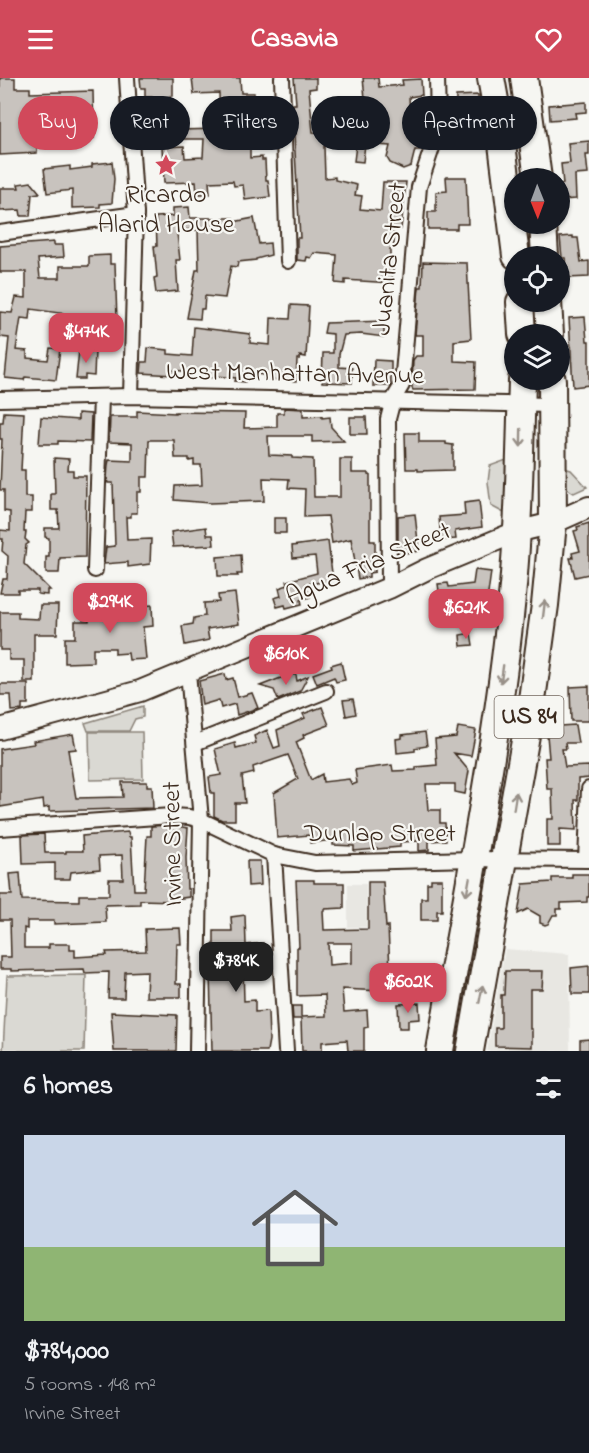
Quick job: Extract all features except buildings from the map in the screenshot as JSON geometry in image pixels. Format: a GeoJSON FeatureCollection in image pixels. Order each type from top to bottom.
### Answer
{"type":"FeatureCollection","features":[{"type":"Feature","properties":{"kind":"highway"},"geometry":{"type":"LineString","coordinates":[[491,78],[500,128],[515,246]]}},
{"type":"Feature","properties":{"kind":"highway"},"geometry":{"type":"LineString","coordinates":[[524,78],[537,168]]}},
{"type":"Feature","properties":{"kind":"highway","name":"US 84"},"geometry":{"type":"LineString","coordinates":[[440,1051],[491,754],[512,597],[520,486],[522,390]]}},
{"type":"Feature","properties":{"kind":"highway","name":"US 84"},"geometry":{"type":"LineString","coordinates":[[470,1051],[537,664],[553,523],[552,390]]}},
{"type":"Feature","properties":{"kind":"street"},"geometry":{"type":"LineString","coordinates":[[127,78],[136,214],[131,396]]}},
{"type":"Feature","properties":{"kind":"street"},"geometry":{"type":"LineString","coordinates":[[282,78],[288,261]]}},
{"type":"Feature","properties":{"kind":"street","name":"Juanita Street"},"geometry":{"type":"LineString","coordinates":[[389,588],[388,419],[393,400],[402,385],[419,187],[434,142],[438,121],[437,78]]}},
{"type":"Feature","properties":{"kind":"street"},"geometry":{"type":"LineString","coordinates":[[0,233],[136,214]]}},
{"type":"Feature","properties":{"kind":"street","name":"West Manhattan Avenue"},"geometry":{"type":"LineString","coordinates":[[0,399],[131,396],[553,405]]}},
{"type":"Feature","properties":{"kind":"street"},"geometry":{"type":"LineString","coordinates":[[95,570],[100,397]]}},
{"type":"Feature","properties":{"kind":"street","name":"Agua Fria Street"},"geometry":{"type":"LineString","coordinates":[[0,729],[140,692],[389,588],[427,569],[516,532],[553,523],[589,507]]}},
{"type":"Feature","properties":{"kind":"street","name":"Irvine Street"},"geometry":{"type":"LineString","coordinates":[[188,672],[201,820],[197,1051]]}},
{"type":"Feature","properties":{"kind":"street"},"geometry":{"type":"LineString","coordinates":[[195,743],[326,691]]}},
{"type":"Feature","properties":{"kind":"street"},"geometry":{"type":"LineString","coordinates":[[587,860],[589,789]]}},
{"type":"Feature","properties":{"kind":"street","name":"Dunlap Street"},"geometry":{"type":"LineString","coordinates":[[0,828],[171,816],[201,820],[274,855],[315,863],[472,859],[587,860]]}},
{"type":"Feature","properties":{"kind":"street"},"geometry":{"type":"LineString","coordinates":[[274,855],[286,1051]]}},
{"type":"Feature","properties":{"kind":"shaded area"},"geometry":{"type":"Polygon","coordinates":[[[509,459],[507,510],[504,513],[491,506],[488,482],[490,466],[509,459]]]}},
{"type":"Feature","properties":{"kind":"shaded area"},"geometry":{"type":"Polygon","coordinates":[[[564,468],[571,470],[587,487],[574,493],[570,491],[564,483],[564,468]]]}},
{"type":"Feature","properties":{"kind":"shaded area"},"geometry":{"type":"Polygon","coordinates":[[[143,706],[143,717],[135,719],[129,731],[88,731],[85,723],[143,706]]]}},
{"type":"Feature","properties":{"kind":"shaded area"},"geometry":{"type":"Polygon","coordinates":[[[89,732],[142,732],[143,779],[90,780],[89,732]]]}},
{"type":"Feature","properties":{"kind":"shaded area"},"geometry":{"type":"Polygon","coordinates":[[[348,884],[366,884],[367,927],[348,927],[348,884]]]}},
{"type":"Feature","properties":{"kind":"shaded area"},"geometry":{"type":"Polygon","coordinates":[[[505,949],[569,954],[570,1051],[487,1051],[505,949]]]}},
{"type":"Feature","properties":{"kind":"shaded area"},"geometry":{"type":"Polygon","coordinates":[[[86,975],[84,1051],[3,1051],[7,976],[86,975]]]}},
{"type":"Feature","properties":{"kind":"place","name":"Ricardo Alarid House"},"geometry":{"type":"Point","coordinates":[166,165]}}]}
